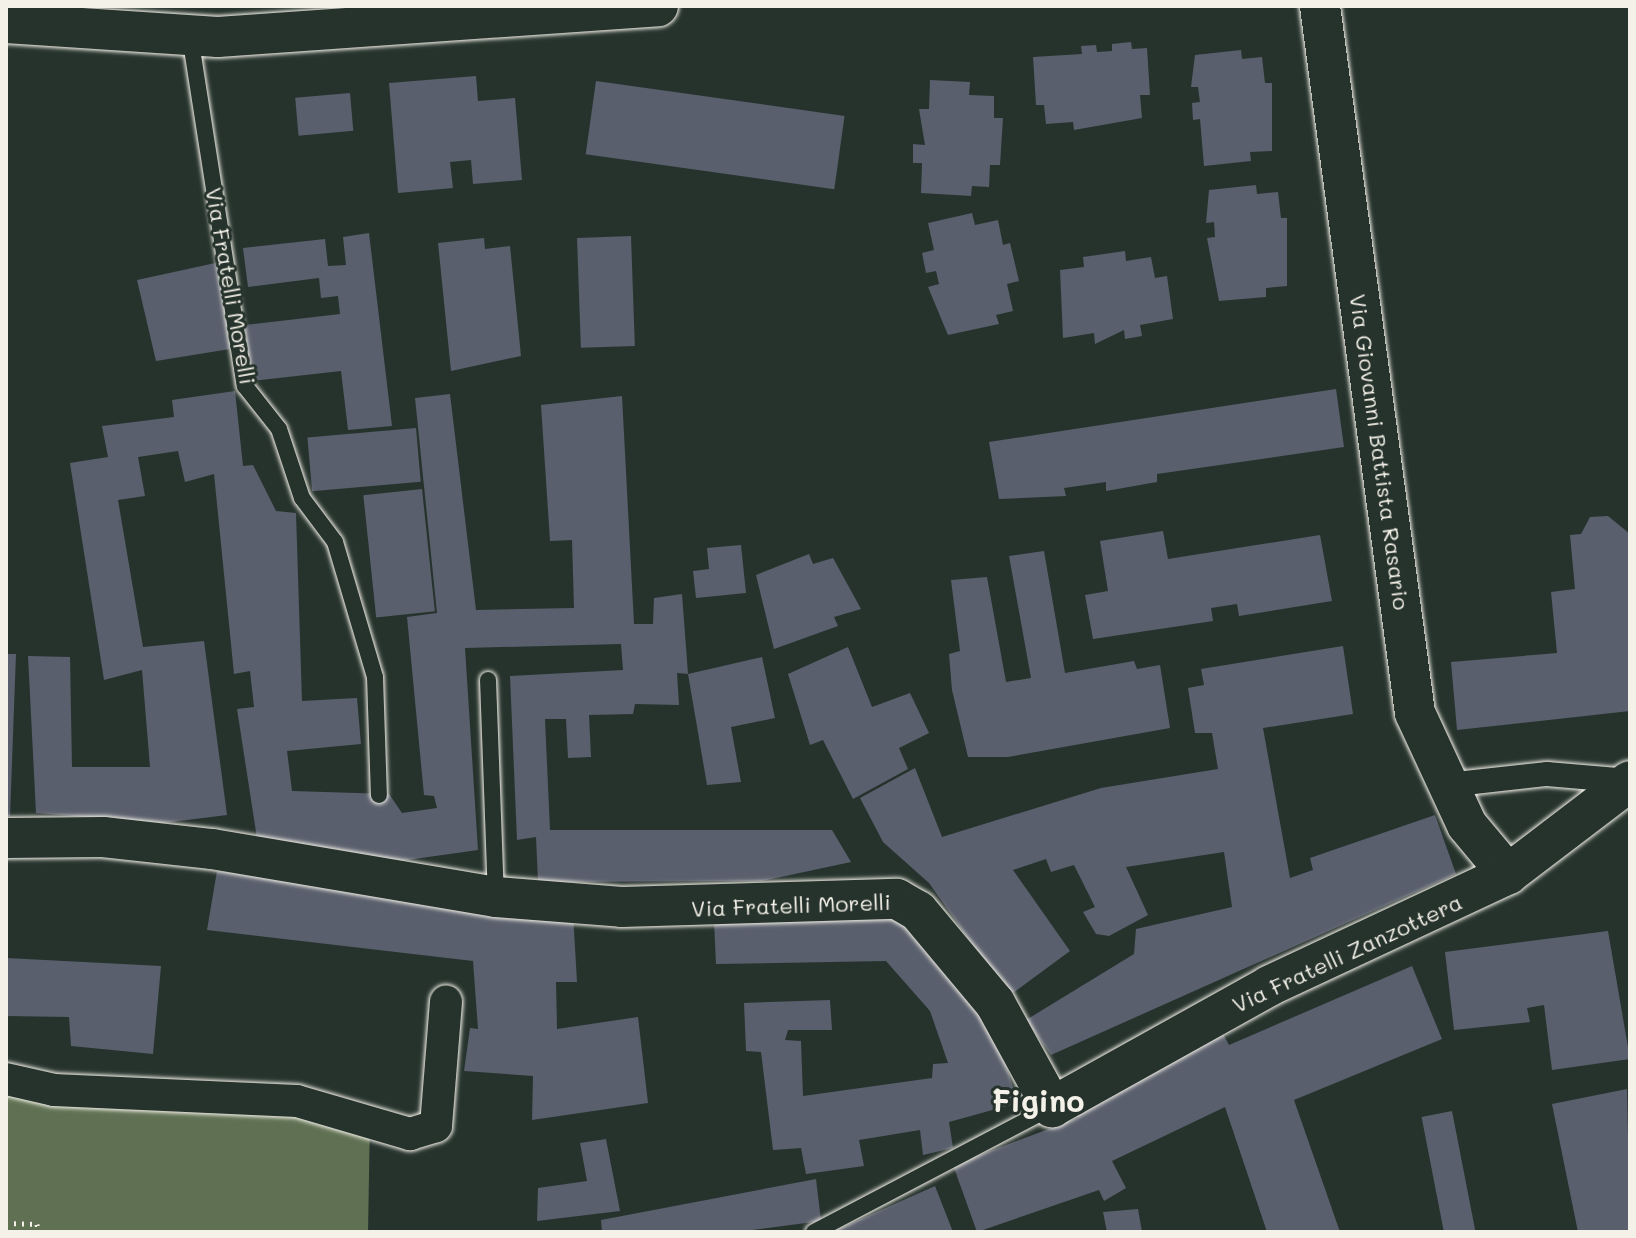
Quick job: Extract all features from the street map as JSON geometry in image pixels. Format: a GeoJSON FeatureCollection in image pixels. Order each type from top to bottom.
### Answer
{"type":"FeatureCollection","features":[{"type":"Feature","properties":{"kind":"street"},"geometry":{"type":"LineString","coordinates":[[6,23],[190,36],[658,6]]}},
{"type":"Feature","properties":{"kind":"street","name":"Via Giovanni Battista Rasario"},"geometry":{"type":"LineString","coordinates":[[1320,6],[1415,713],[1467,825],[1508,874]]}},
{"type":"Feature","properties":{"kind":"street"},"geometry":{"type":"LineString","coordinates":[[1447,785],[1547,774],[1630,783]]}},
{"type":"Feature","properties":{"kind":"street","name":"Via Fratelli Zanzottera"},"geometry":{"type":"LineString","coordinates":[[1052,1107],[1269,986],[1508,874],[1630,783]]}},
{"type":"Feature","properties":{"kind":"street","name":"Via Fratelli Morelli"},"geometry":{"type":"LineString","coordinates":[[6,838],[103,837],[378,870],[496,897],[714,909],[897,899],[918,911],[995,1003],[1052,1107]]}},
{"type":"Feature","properties":{"kind":"street"},"geometry":{"type":"LineString","coordinates":[[6,1079],[54,1090],[297,1101],[410,1134],[436,1126],[446,1001]]}},
{"type":"Feature","properties":{"kind":"lane","name":"Via Fratelli Morelli"},"geometry":{"type":"LineString","coordinates":[[190,36],[245,386],[279,429],[302,498],[335,542],[375,677],[379,795]]}},
{"type":"Feature","properties":{"kind":"lane"},"geometry":{"type":"LineString","coordinates":[[488,680],[496,897]]}},
{"type":"Feature","properties":{"kind":"lane"},"geometry":{"type":"LineString","coordinates":[[814,1232],[1052,1107]]}},
{"type":"Feature","properties":{"kind":"path"},"geometry":{"type":"LineString","coordinates":[[6,1223],[37,1224],[38,1232]]}},
{"type":"Feature","properties":{"kind":"green space"},"geometry":{"type":"Polygon","coordinates":[[[6,1079],[370,1117],[368,1232],[6,1232],[6,1079]]]}},
{"type":"Feature","properties":{"kind":"building"},"geometry":{"type":"Polygon","coordinates":[[[1131,42],[1132,49],[1147,48],[1150,95],[1140,95],[1142,118],[1074,130],[1073,122],[1046,124],[1044,105],[1036,105],[1033,57],[1082,54],[1081,46],[1096,45],[1097,52],[1112,51],[1112,44],[1131,42]]]}},
{"type":"Feature","properties":{"kind":"building"},"geometry":{"type":"Polygon","coordinates":[[[1241,50],[1242,59],[1262,57],[1265,83],[1272,83],[1272,151],[1250,152],[1251,161],[1204,166],[1200,119],[1193,120],[1192,103],[1200,102],[1198,87],[1191,87],[1195,55],[1241,50]]]}},
{"type":"Feature","properties":{"kind":"building"},"geometry":{"type":"Polygon","coordinates":[[[476,76],[478,101],[515,98],[522,180],[473,184],[471,160],[450,162],[453,188],[398,193],[389,83],[476,76]]]}},
{"type":"Feature","properties":{"kind":"building"},"geometry":{"type":"Polygon","coordinates":[[[930,80],[970,82],[969,95],[994,96],[994,118],[1003,118],[1000,165],[990,165],[989,187],[972,186],[971,196],[921,193],[922,163],[913,163],[913,144],[925,145],[919,109],[929,109],[930,80]]]}},
{"type":"Feature","properties":{"kind":"building"},"geometry":{"type":"Polygon","coordinates":[[[596,81],[845,116],[834,189],[586,154],[596,81]]]}},
{"type":"Feature","properties":{"kind":"building"},"geometry":{"type":"Polygon","coordinates":[[[350,93],[353,131],[299,136],[295,98],[350,93]]]}},
{"type":"Feature","properties":{"kind":"building"},"geometry":{"type":"Polygon","coordinates":[[[1256,185],[1257,194],[1278,192],[1281,218],[1287,218],[1287,286],[1266,288],[1266,297],[1219,301],[1207,238],[1215,237],[1214,222],[1206,223],[1209,190],[1256,185]]]}},
{"type":"Feature","properties":{"kind":"building"},"geometry":{"type":"Polygon","coordinates":[[[972,213],[975,225],[998,220],[1003,245],[1010,243],[1019,281],[1007,284],[1013,311],[996,315],[999,324],[948,335],[928,287],[939,284],[936,271],[926,273],[922,253],[934,250],[928,223],[972,213]]]}},
{"type":"Feature","properties":{"kind":"building"},"geometry":{"type":"Polygon","coordinates":[[[369,233],[392,426],[348,430],[341,371],[252,381],[245,325],[340,314],[338,296],[321,298],[319,278],[248,287],[243,248],[325,239],[328,266],[346,265],[343,237],[369,233]]]}},
{"type":"Feature","properties":{"kind":"building"},"geometry":{"type":"Polygon","coordinates":[[[631,236],[635,346],[581,348],[577,238],[631,236]]]}},
{"type":"Feature","properties":{"kind":"building"},"geometry":{"type":"Polygon","coordinates":[[[484,238],[485,249],[510,246],[521,356],[451,371],[438,243],[484,238]]]}},
{"type":"Feature","properties":{"kind":"building"},"geometry":{"type":"Polygon","coordinates":[[[1125,251],[1126,261],[1151,257],[1155,278],[1167,276],[1173,319],[1140,325],[1142,336],[1125,339],[1124,330],[1095,344],[1094,333],[1063,338],[1060,270],[1084,267],[1083,257],[1125,251]]]}},
{"type":"Feature","properties":{"kind":"building"},"geometry":{"type":"Polygon","coordinates":[[[220,262],[230,349],[156,361],[137,280],[220,262]]]}},
{"type":"Feature","properties":{"kind":"building"},"geometry":{"type":"Polygon","coordinates":[[[1336,389],[1344,447],[1157,474],[1157,482],[1106,491],[1106,482],[1064,488],[1066,496],[999,499],[989,442],[1336,389]]]}},
{"type":"Feature","properties":{"kind":"building"},"geometry":{"type":"Polygon","coordinates":[[[235,391],[243,466],[253,465],[276,511],[296,513],[302,701],[357,698],[361,744],[287,751],[292,791],[389,794],[402,813],[437,808],[434,796],[424,795],[407,617],[437,613],[415,398],[450,394],[476,610],[574,608],[572,540],[550,541],[541,405],[622,396],[634,624],[653,624],[654,598],[682,594],[688,674],[677,673],[679,705],[635,704],[633,714],[589,715],[591,757],[568,758],[566,719],[545,719],[550,830],[832,830],[851,862],[762,881],[538,882],[536,837],[517,840],[510,676],[623,670],[621,644],[465,648],[478,850],[379,864],[258,845],[237,709],[254,707],[250,671],[234,674],[214,474],[185,482],[178,451],[138,457],[145,496],[118,500],[143,647],[204,641],[227,815],[163,823],[36,813],[28,656],[70,657],[72,767],[150,767],[142,670],[104,680],[70,463],[108,457],[102,426],[174,417],[172,400],[235,391]]]}},
{"type":"Feature","properties":{"kind":"building"},"geometry":{"type":"Polygon","coordinates":[[[416,428],[421,482],[312,491],[307,437],[416,428]]]}},
{"type":"Feature","properties":{"kind":"building"},"geometry":{"type":"Polygon","coordinates":[[[422,489],[435,611],[376,617],[363,495],[422,489]]]}},
{"type":"Feature","properties":{"kind":"building"},"geometry":{"type":"Polygon","coordinates":[[[1608,516],[1630,534],[1630,711],[1457,730],[1451,662],[1557,653],[1551,592],[1575,589],[1570,535],[1581,534],[1590,517],[1608,516]]]}},
{"type":"Feature","properties":{"kind":"building"},"geometry":{"type":"Polygon","coordinates":[[[1163,531],[1168,559],[1320,535],[1332,601],[1239,616],[1237,604],[1211,608],[1213,621],[1093,639],[1085,595],[1108,591],[1100,541],[1163,531]]]}},
{"type":"Feature","properties":{"kind":"building"},"geometry":{"type":"Polygon","coordinates":[[[741,545],[746,593],[696,598],[693,571],[709,569],[707,548],[741,545]]]}},
{"type":"Feature","properties":{"kind":"building"},"geometry":{"type":"Polygon","coordinates":[[[1044,551],[1065,673],[1134,661],[1137,669],[1160,665],[1170,728],[1008,757],[968,757],[952,690],[949,654],[960,651],[951,580],[987,577],[1006,682],[1031,678],[1009,556],[1044,551]]]}},
{"type":"Feature","properties":{"kind":"building"},"geometry":{"type":"Polygon","coordinates":[[[809,554],[813,564],[833,558],[861,609],[834,617],[838,626],[774,649],[756,575],[809,554]]]}},
{"type":"Feature","properties":{"kind":"building"},"geometry":{"type":"Polygon","coordinates":[[[1343,646],[1353,714],[1263,728],[1290,878],[1313,870],[1310,858],[1435,815],[1456,874],[1051,1055],[1026,1020],[1134,954],[1136,929],[1232,907],[1224,852],[1126,867],[1148,915],[1109,936],[1096,934],[1083,912],[1095,907],[1074,865],[1051,872],[1046,859],[1013,870],[1070,951],[1009,996],[929,883],[883,842],[860,798],[915,768],[942,837],[1101,788],[1218,769],[1212,733],[1195,733],[1188,688],[1204,685],[1201,669],[1343,646]]]}},
{"type":"Feature","properties":{"kind":"building"},"geometry":{"type":"Polygon","coordinates":[[[848,647],[872,707],[910,693],[929,733],[899,748],[908,769],[853,799],[823,740],[810,745],[788,674],[848,647]]]}},
{"type":"Feature","properties":{"kind":"building"},"geometry":{"type":"Polygon","coordinates":[[[6,654],[16,654],[10,816],[6,816],[6,654]]]}},
{"type":"Feature","properties":{"kind":"building"},"geometry":{"type":"Polygon","coordinates":[[[762,657],[775,718],[731,727],[741,782],[707,785],[688,674],[762,657]]]}},
{"type":"Feature","properties":{"kind":"building"},"geometry":{"type":"Polygon","coordinates":[[[217,871],[515,913],[573,913],[577,982],[556,982],[557,1029],[638,1017],[648,1103],[532,1120],[533,1076],[464,1071],[470,1028],[478,1029],[473,961],[207,930],[217,871]]]}},
{"type":"Feature","properties":{"kind":"building"},"geometry":{"type":"Polygon","coordinates":[[[909,911],[983,994],[1018,1103],[949,1122],[953,1148],[923,1155],[920,1130],[859,1140],[864,1166],[806,1174],[801,1148],[773,1150],[761,1052],[746,1051],[744,1003],[830,1000],[832,1030],[788,1030],[785,1040],[801,1041],[803,1096],[932,1078],[933,1064],[948,1063],[930,1011],[886,961],[716,964],[714,921],[909,911]]]}},
{"type":"Feature","properties":{"kind":"building"},"geometry":{"type":"Polygon","coordinates":[[[1608,931],[1630,1059],[1552,1070],[1544,1005],[1527,1008],[1530,1022],[1454,1030],[1445,952],[1608,931]]]}},
{"type":"Feature","properties":{"kind":"building"},"geometry":{"type":"Polygon","coordinates":[[[6,958],[161,966],[153,1054],[71,1046],[69,1017],[6,1016],[6,958]]]}},
{"type":"Feature","properties":{"kind":"building"},"geometry":{"type":"Polygon","coordinates":[[[1412,966],[1442,1039],[1294,1100],[1340,1232],[1267,1232],[1225,1107],[1112,1161],[1126,1188],[1104,1201],[1099,1190],[977,1232],[953,1165],[1078,1118],[1071,1105],[1222,1032],[1229,1045],[1412,966]]]}},
{"type":"Feature","properties":{"kind":"building"},"geometry":{"type":"Polygon","coordinates":[[[1627,1089],[1630,1232],[1578,1232],[1552,1104],[1627,1089]]]}},
{"type":"Feature","properties":{"kind":"building"},"geometry":{"type":"Polygon","coordinates":[[[1452,1111],[1475,1232],[1444,1232],[1422,1117],[1452,1111]]]}},
{"type":"Feature","properties":{"kind":"building"},"geometry":{"type":"Polygon","coordinates":[[[606,1139],[620,1211],[537,1221],[538,1188],[587,1181],[580,1143],[606,1139]]]}},
{"type":"Feature","properties":{"kind":"building"},"geometry":{"type":"Polygon","coordinates":[[[816,1179],[821,1221],[736,1232],[602,1232],[601,1220],[816,1179]]]}},
{"type":"Feature","properties":{"kind":"building"},"geometry":{"type":"Polygon","coordinates":[[[935,1186],[953,1232],[832,1232],[935,1186]]]}},
{"type":"Feature","properties":{"kind":"building"},"geometry":{"type":"Polygon","coordinates":[[[1138,1209],[1142,1232],[1107,1232],[1103,1212],[1138,1209]]]}},
{"type":"Feature","properties":{"kind":"district","name":"Figino"},"geometry":{"type":"Point","coordinates":[1038,1100]}}]}
